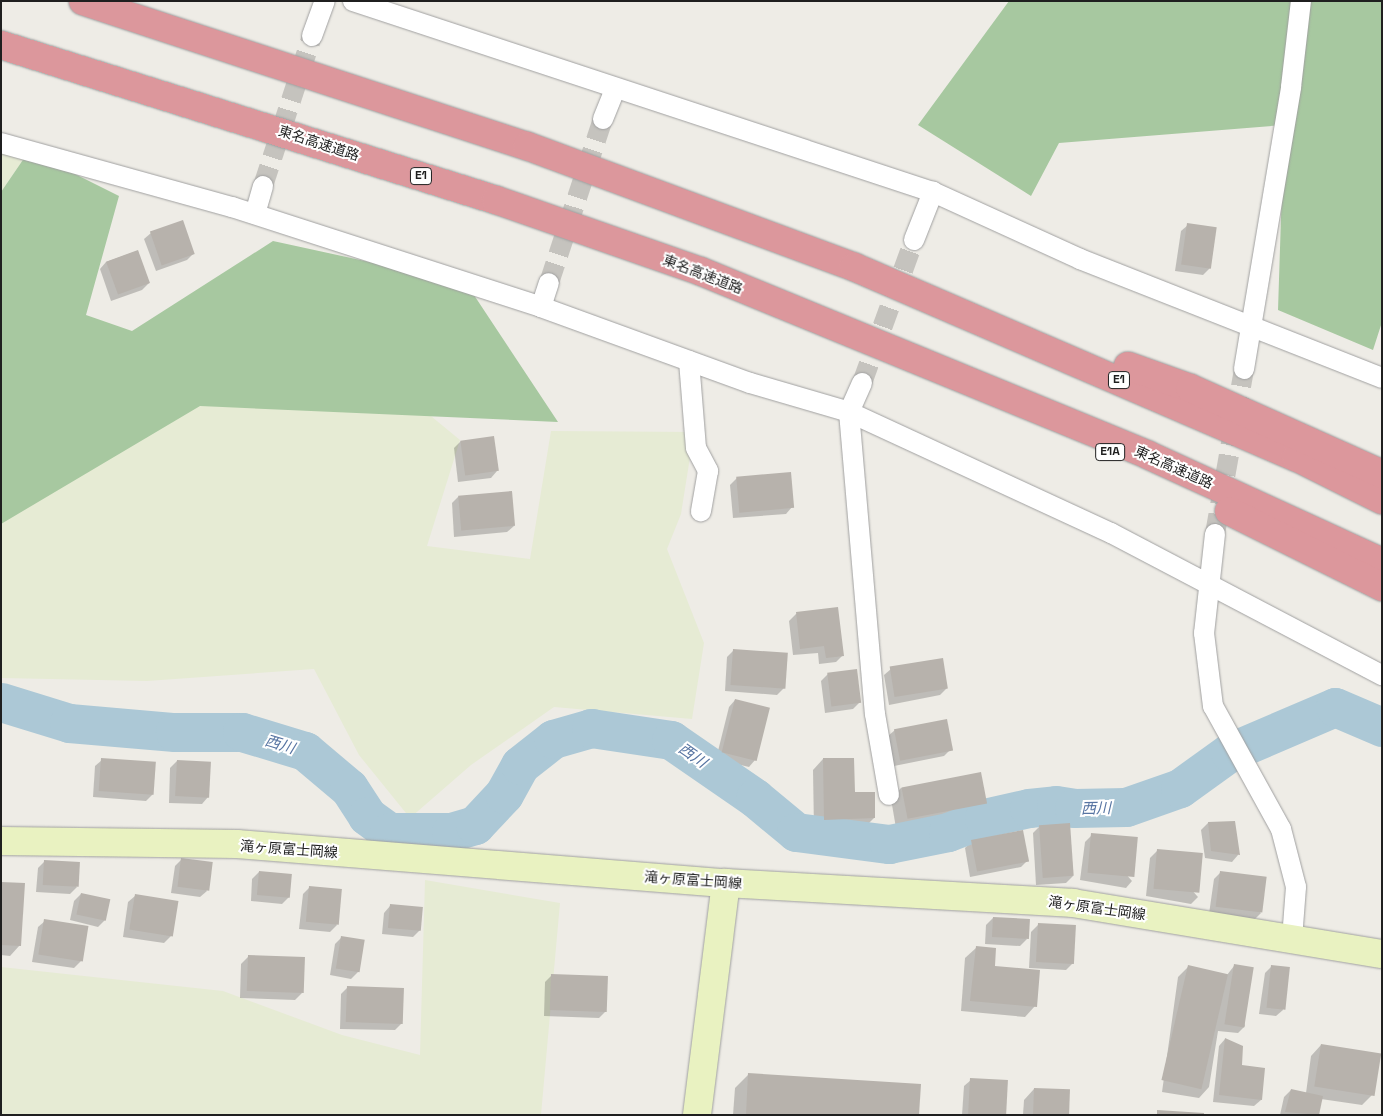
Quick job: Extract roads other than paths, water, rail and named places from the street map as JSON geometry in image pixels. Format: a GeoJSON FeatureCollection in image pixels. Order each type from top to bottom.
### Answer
{"type":"FeatureCollection","features":[{"type":"Feature","properties":{"kind":"highway","name":"E1"},"geometry":{"type":"LineString","coordinates":[[83,1],[527,146],[854,267],[1296,457],[1382,500]]}},
{"type":"Feature","properties":{"kind":"highway","name":"東名高速道路"},"geometry":{"type":"LineString","coordinates":[[1,45],[496,200],[700,271],[1148,455],[1382,562]]}},
{"type":"Feature","properties":{"kind":"highway"},"geometry":{"type":"LineString","coordinates":[[854,267],[1190,388],[1382,474]]}},
{"type":"Feature","properties":{"kind":"highway","name":"E1A"},"geometry":{"type":"LineString","coordinates":[[835,325],[1141,467],[1382,587]]}},
{"type":"Feature","properties":{"kind":"main road","name":"滝ヶ原富士岡線"},"geometry":{"type":"LineString","coordinates":[[1,841],[236,844],[726,883],[1073,903],[1382,954]]}},
{"type":"Feature","properties":{"kind":"main road"},"geometry":{"type":"LineString","coordinates":[[697,1115],[726,883]]}},
{"type":"Feature","properties":{"kind":"street"},"geometry":{"type":"LineString","coordinates":[[312,36],[325,1]]}},
{"type":"Feature","properties":{"kind":"street"},"geometry":{"type":"LineString","coordinates":[[353,1],[615,90],[934,192],[1080,259],[1382,378]]}},
{"type":"Feature","properties":{"kind":"street"},"geometry":{"type":"LineString","coordinates":[[1244,369],[1291,87],[1301,1]]}},
{"type":"Feature","properties":{"kind":"street"},"geometry":{"type":"LineString","coordinates":[[603,119],[615,90]]}},
{"type":"Feature","properties":{"kind":"street"},"geometry":{"type":"LineString","coordinates":[[1,144],[254,214],[540,307],[750,384],[849,412],[1111,534],[1382,675]]}},
{"type":"Feature","properties":{"kind":"street"},"geometry":{"type":"LineString","coordinates":[[254,214],[264,186]]}},
{"type":"Feature","properties":{"kind":"street"},"geometry":{"type":"LineString","coordinates":[[914,240],[934,192]]}},
{"type":"Feature","properties":{"kind":"street"},"geometry":{"type":"LineString","coordinates":[[540,307],[549,283]]}},
{"type":"Feature","properties":{"kind":"street"},"geometry":{"type":"LineString","coordinates":[[689,361],[696,448],[708,471],[701,511]]}},
{"type":"Feature","properties":{"kind":"street"},"geometry":{"type":"LineString","coordinates":[[862,383],[849,412],[875,714],[889,795]]}},
{"type":"Feature","properties":{"kind":"street"},"geometry":{"type":"LineString","coordinates":[[1215,534],[1211,586],[1204,633],[1207,670],[1213,706],[1281,829],[1296,887],[1292,939]]}},
{"type":"Feature","properties":{"kind":"waterway","name":"西川"},"geometry":{"type":"LineString","coordinates":[[1,702],[69,723],[175,732],[242,732],[305,751],[349,788],[367,816],[389,832],[451,832],[475,825],[504,794],[520,765],[553,739],[591,728],[671,740],[755,798],[796,832],[889,844],[948,832],[984,818],[1029,808],[1056,805],[1074,808],[1126,807],[1180,788],[1230,752],[1335,707],[1382,727]]}},
{"type":"Feature","properties":{"kind":"tunnel"},"geometry":{"type":"LineString","coordinates":[[263,186],[312,36]]}},
{"type":"Feature","properties":{"kind":"tunnel"},"geometry":{"type":"LineString","coordinates":[[549,283],[603,119]]}},
{"type":"Feature","properties":{"kind":"tunnel"},"geometry":{"type":"LineString","coordinates":[[862,383],[914,240]]}},
{"type":"Feature","properties":{"kind":"tunnel"},"geometry":{"type":"LineString","coordinates":[[1215,534],[1244,369]]}}]}
